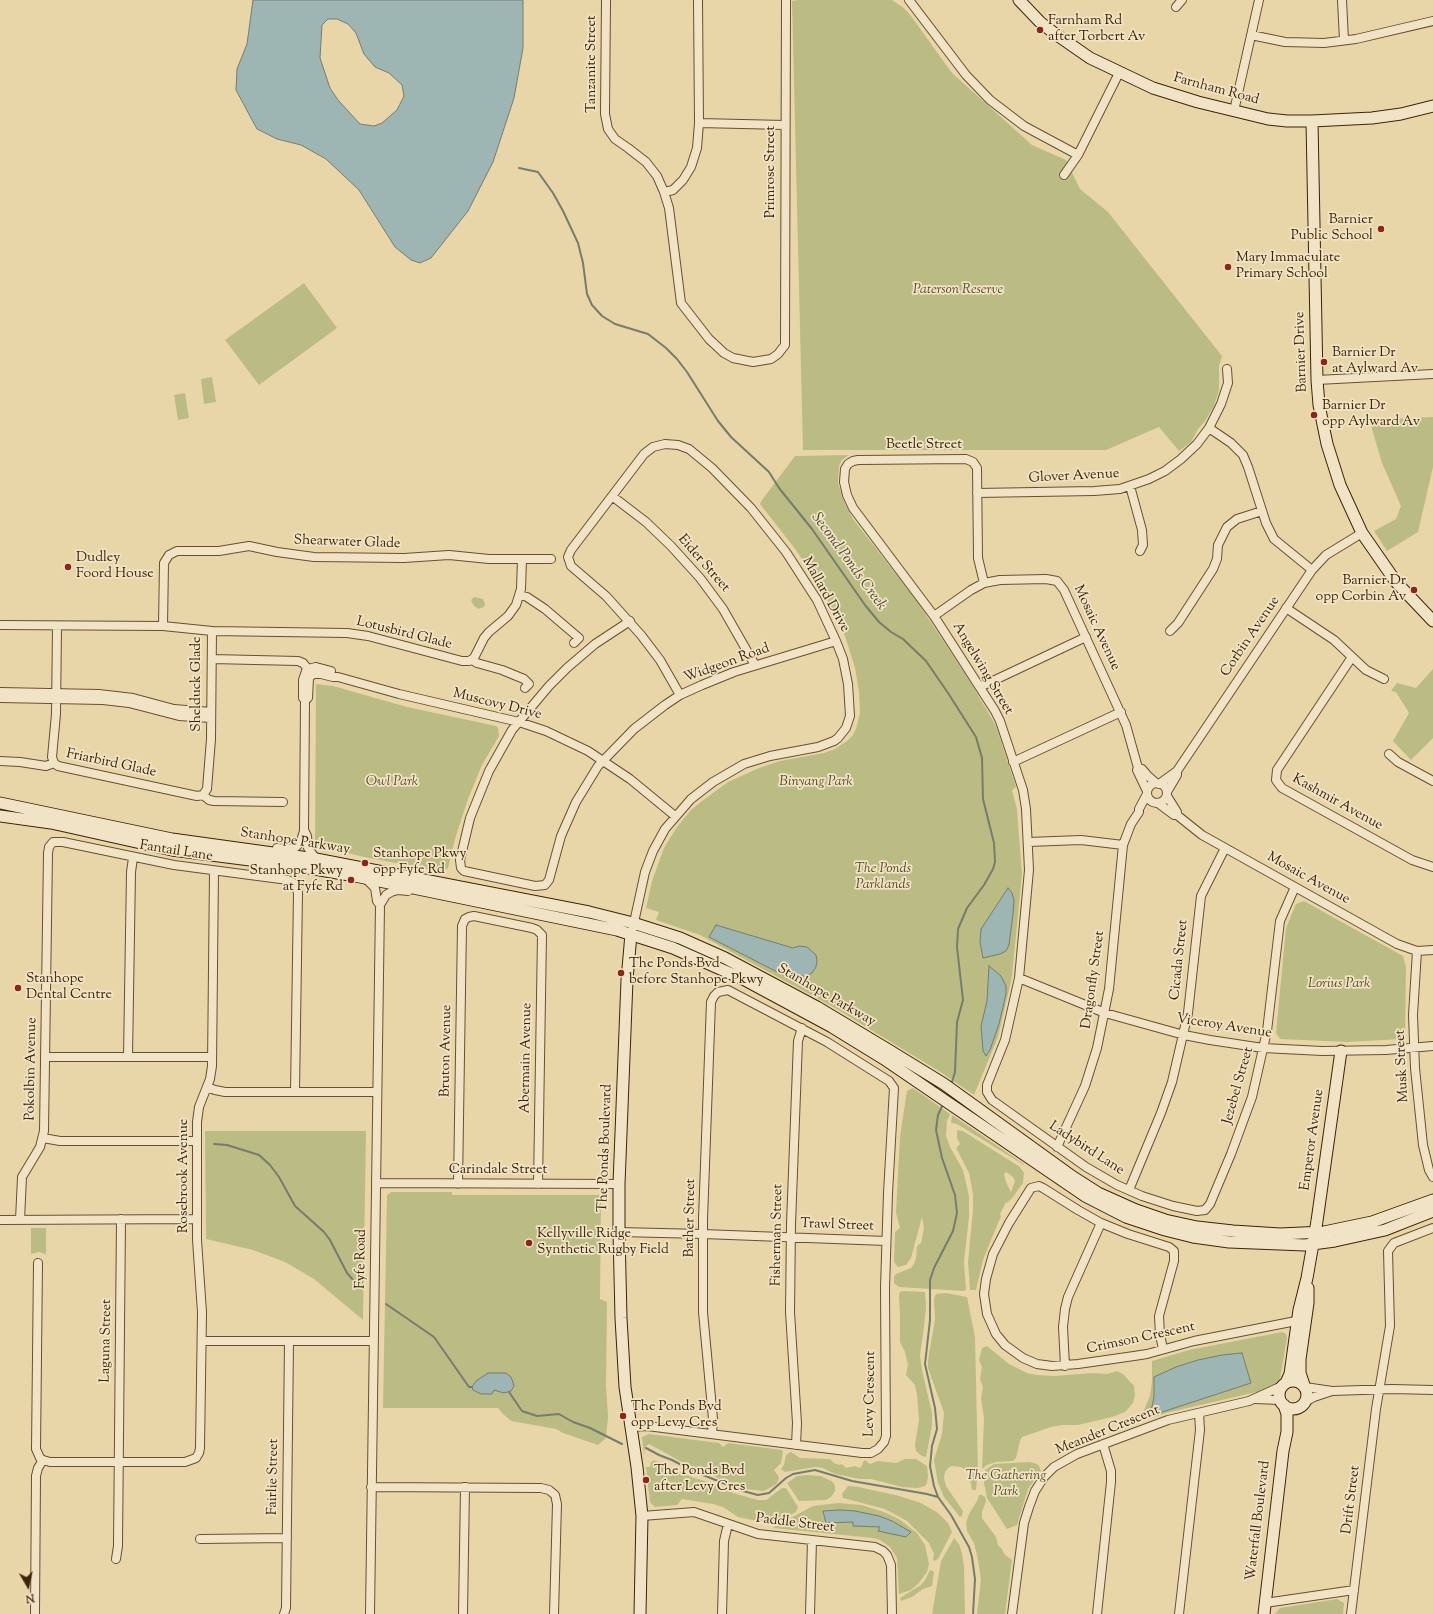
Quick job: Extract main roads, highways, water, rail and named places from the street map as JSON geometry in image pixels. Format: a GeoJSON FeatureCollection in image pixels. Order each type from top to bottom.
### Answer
{"type":"FeatureCollection","features":[{"type":"Feature","properties":{"kind":"main road","name":"Farnham Road"},"geometry":{"type":"LineString","coordinates":[[1019,0],[1040,22],[1059,37],[1090,58],[1119,73],[1165,93],[1234,111],[1268,119],[1312,121],[1379,117],[1401,114],[1433,106]]}},
{"type":"Feature","properties":{"kind":"main road","name":"Barnier Drive"},"geometry":{"type":"LineString","coordinates":[[1312,121],[1317,380],[1322,421],[1334,470],[1345,499],[1362,533],[1396,582],[1433,621]]}},
{"type":"Feature","properties":{"kind":"main road","name":"Stanhope Parkway"},"geometry":{"type":"LineString","coordinates":[[0,804],[172,839],[316,859],[588,912],[632,928],[743,979],[832,1027],[884,1059],[1072,1189],[1103,1206],[1134,1220],[1169,1231],[1215,1241],[1270,1244],[1313,1244],[1356,1238],[1385,1230],[1433,1211]]}},
{"type":"Feature","properties":{"kind":"main road","name":"Stanhope Parkway"},"geometry":{"type":"LineString","coordinates":[[0,816],[51,823],[172,850],[296,866],[680,938],[725,958],[817,1006],[944,1084],[1077,1180],[1098,1193],[1142,1212],[1181,1224],[1211,1229],[1259,1233],[1333,1231],[1372,1222],[1433,1200]]}},
{"type":"Feature","properties":{"kind":"main road","name":"The Ponds Boulevard"},"geometry":{"type":"LineString","coordinates":[[632,928],[627,980],[619,1184],[619,1232],[625,1387],[639,1484],[642,1516],[640,1614]]}},
{"type":"Feature","properties":{"kind":"main road","name":"Emperor Avenue"},"geometry":{"type":"LineString","coordinates":[[1315,1232],[1341,1051]]}},
{"type":"Feature","properties":{"kind":"main road"},"geometry":{"type":"LineString","coordinates":[[1307,1278],[1308,1303],[1300,1359],[1300,1373],[1308,1394],[1305,1403],[1300,1408],[1294,1409],[1288,1408],[1282,1402],[1280,1392],[1290,1374],[1296,1322],[1307,1278],[1315,1232]]}},
{"type":"Feature","properties":{"kind":"main road"},"geometry":{"type":"LineString","coordinates":[[1284,1384],[1294,1381],[1304,1386]]}},
{"type":"Feature","properties":{"kind":"main road","name":"Waterfall Boulevard"},"geometry":{"type":"LineString","coordinates":[[1264,1609],[1283,1451],[1287,1432],[1287,1414],[1282,1402]]}},
{"type":"Feature","properties":{"kind":"main road","name":"Waterfall Boulevard"},"geometry":{"type":"LineString","coordinates":[[1287,1432],[1292,1426],[1298,1412],[1305,1403]]}},
{"type":"Feature","properties":{"kind":"water"},"geometry":{"type":"Polygon","coordinates":[[[253,0],[523,0],[523,48],[514,98],[493,162],[468,211],[431,258],[420,263],[411,260],[395,247],[359,190],[326,159],[301,145],[277,139],[257,129],[236,90],[237,69],[247,44],[253,0]],[[328,19],[322,25],[320,58],[330,88],[338,100],[360,124],[374,126],[382,123],[397,110],[404,96],[402,85],[389,73],[375,67],[364,54],[356,33],[348,24],[337,19],[328,19]]]}},
{"type":"Feature","properties":{"kind":"water"},"geometry":{"type":"Polygon","coordinates":[[[1008,888],[1012,893],[1014,900],[1009,945],[1006,951],[1000,954],[983,958],[980,942],[981,929],[1008,888]]]}},
{"type":"Feature","properties":{"kind":"water"},"geometry":{"type":"Polygon","coordinates":[[[716,925],[793,948],[799,946],[807,947],[816,955],[816,967],[812,973],[807,976],[797,976],[791,972],[784,973],[783,975],[709,937],[716,925]]]}},
{"type":"Feature","properties":{"kind":"water"},"geometry":{"type":"Polygon","coordinates":[[[989,966],[1001,976],[1006,986],[1006,994],[999,1024],[990,1050],[986,1056],[983,1051],[981,1026],[987,1001],[989,966]]]}},
{"type":"Feature","properties":{"kind":"water"},"geometry":{"type":"Polygon","coordinates":[[[1242,1353],[1251,1383],[1150,1416],[1154,1397],[1154,1377],[1176,1367],[1198,1360],[1242,1353]]]}},
{"type":"Feature","properties":{"kind":"water"},"geometry":{"type":"Polygon","coordinates":[[[488,1373],[506,1373],[511,1377],[513,1382],[514,1386],[511,1391],[504,1393],[494,1390],[492,1394],[481,1394],[473,1390],[472,1387],[476,1381],[488,1373]]]}},
{"type":"Feature","properties":{"kind":"water"},"geometry":{"type":"Polygon","coordinates":[[[823,1511],[855,1511],[879,1516],[892,1521],[911,1532],[906,1537],[878,1531],[880,1527],[853,1526],[853,1522],[826,1523],[823,1511]]]}},
{"type":"Feature","properties":{"kind":"waterway","name":"Second Ponds Creek"},"geometry":{"type":"LineString","coordinates":[[519,168],[538,172],[553,193],[563,211],[578,243],[583,263],[587,294],[592,305],[602,316],[615,324],[648,334],[677,359],[718,421],[731,437],[769,472],[779,488],[812,529],[865,605],[879,622],[891,632],[903,639],[926,661],[976,737],[982,758],[983,799],[994,843],[995,862],[993,869],[984,885],[967,908],[958,929],[957,947],[963,1000],[957,1022],[955,1072],[951,1085]]}},
{"type":"Feature","properties":{"kind":"waterway","name":"Second Ponds Creek"},"geometry":{"type":"LineString","coordinates":[[943,1104],[938,1115],[936,1130],[942,1158],[955,1195],[957,1213],[953,1231],[934,1268],[930,1280],[930,1320],[925,1364],[935,1408],[937,1429],[932,1446],[930,1466],[938,1497],[951,1515],[969,1547],[972,1557],[975,1579],[973,1614]]}},
{"type":"Feature","properties":{"kind":"waterway"},"geometry":{"type":"LineString","coordinates":[[214,1144],[227,1145],[259,1155],[270,1165],[279,1177],[295,1206],[324,1232],[330,1240],[347,1273],[354,1281],[362,1283]]}},
{"type":"Feature","properties":{"kind":"waterway"},"geometry":{"type":"LineString","coordinates":[[386,1304],[434,1337],[469,1387],[472,1387]]}},
{"type":"Feature","properties":{"kind":"waterway"},"geometry":{"type":"LineString","coordinates":[[509,1392],[522,1411],[537,1416],[559,1414],[573,1422],[590,1428],[622,1444]]}},
{"type":"Feature","properties":{"kind":"waterway"},"geometry":{"type":"LineString","coordinates":[[646,1448],[693,1471],[743,1491],[758,1495],[769,1493],[786,1478],[793,1474],[815,1470],[852,1481],[938,1497]]}},
{"type":"Feature","properties":{"kind":"place","name":"Farnham Rd after Torbert Av"},"geometry":{"type":"Point","coordinates":[1040,30]}},
{"type":"Feature","properties":{"kind":"place","name":"Barnier Public School"},"geometry":{"type":"Point","coordinates":[1381,229]}},
{"type":"Feature","properties":{"kind":"place","name":"Mary Immaculate Primary School"},"geometry":{"type":"Point","coordinates":[1228,267]}},
{"type":"Feature","properties":{"kind":"place","name":"Barnier Dr at Aylward Av"},"geometry":{"type":"Point","coordinates":[1324,362]}},
{"type":"Feature","properties":{"kind":"place","name":"Barnier Dr opp Aylward Av"},"geometry":{"type":"Point","coordinates":[1314,415]}},
{"type":"Feature","properties":{"kind":"place","name":"Dudley Foord House"},"geometry":{"type":"Point","coordinates":[68,567]}},
{"type":"Feature","properties":{"kind":"place","name":"Barnier Dr opp Corbin Av"},"geometry":{"type":"Point","coordinates":[1414,590]}},
{"type":"Feature","properties":{"kind":"place","name":"Stanhope Pkwy opp Fyfe Rd"},"geometry":{"type":"Point","coordinates":[365,863]}},
{"type":"Feature","properties":{"kind":"place","name":"Stanhope Pkwy at Fyfe Rd"},"geometry":{"type":"Point","coordinates":[351,880]}},
{"type":"Feature","properties":{"kind":"place","name":"The Ponds Bvd before Stanhope Pkwy"},"geometry":{"type":"Point","coordinates":[621,973]}},
{"type":"Feature","properties":{"kind":"place","name":"Stanhope Dental Centre"},"geometry":{"type":"Point","coordinates":[18,988]}},
{"type":"Feature","properties":{"kind":"place","name":"Kellyville Ridge Synthetic Rugby Field"},"geometry":{"type":"Point","coordinates":[529,1243]}},
{"type":"Feature","properties":{"kind":"place","name":"The Ponds Bvd opp Levy Cres"},"geometry":{"type":"Point","coordinates":[623,1416]}},
{"type":"Feature","properties":{"kind":"place","name":"The Ponds Bvd after Levy Cres"},"geometry":{"type":"Point","coordinates":[646,1480]}},
{"type":"Feature","properties":{"kind":"park label","name":"Paterson Reserve"},"geometry":{"type":"Point","coordinates":[958,291]}},
{"type":"Feature","properties":{"kind":"park label","name":"Owl Park"},"geometry":{"type":"Point","coordinates":[392,783]}},
{"type":"Feature","properties":{"kind":"park label","name":"Binyang Park"},"geometry":{"type":"Point","coordinates":[816,783]}},
{"type":"Feature","properties":{"kind":"park label","name":"The Ponds Parklands"},"geometry":{"type":"Point","coordinates":[883,878]}},
{"type":"Feature","properties":{"kind":"park label","name":"Lorius Park"},"geometry":{"type":"Point","coordinates":[1339,985]}},
{"type":"Feature","properties":{"kind":"park label","name":"The Gathering Park"},"geometry":{"type":"Point","coordinates":[1006,1486]}}]}
